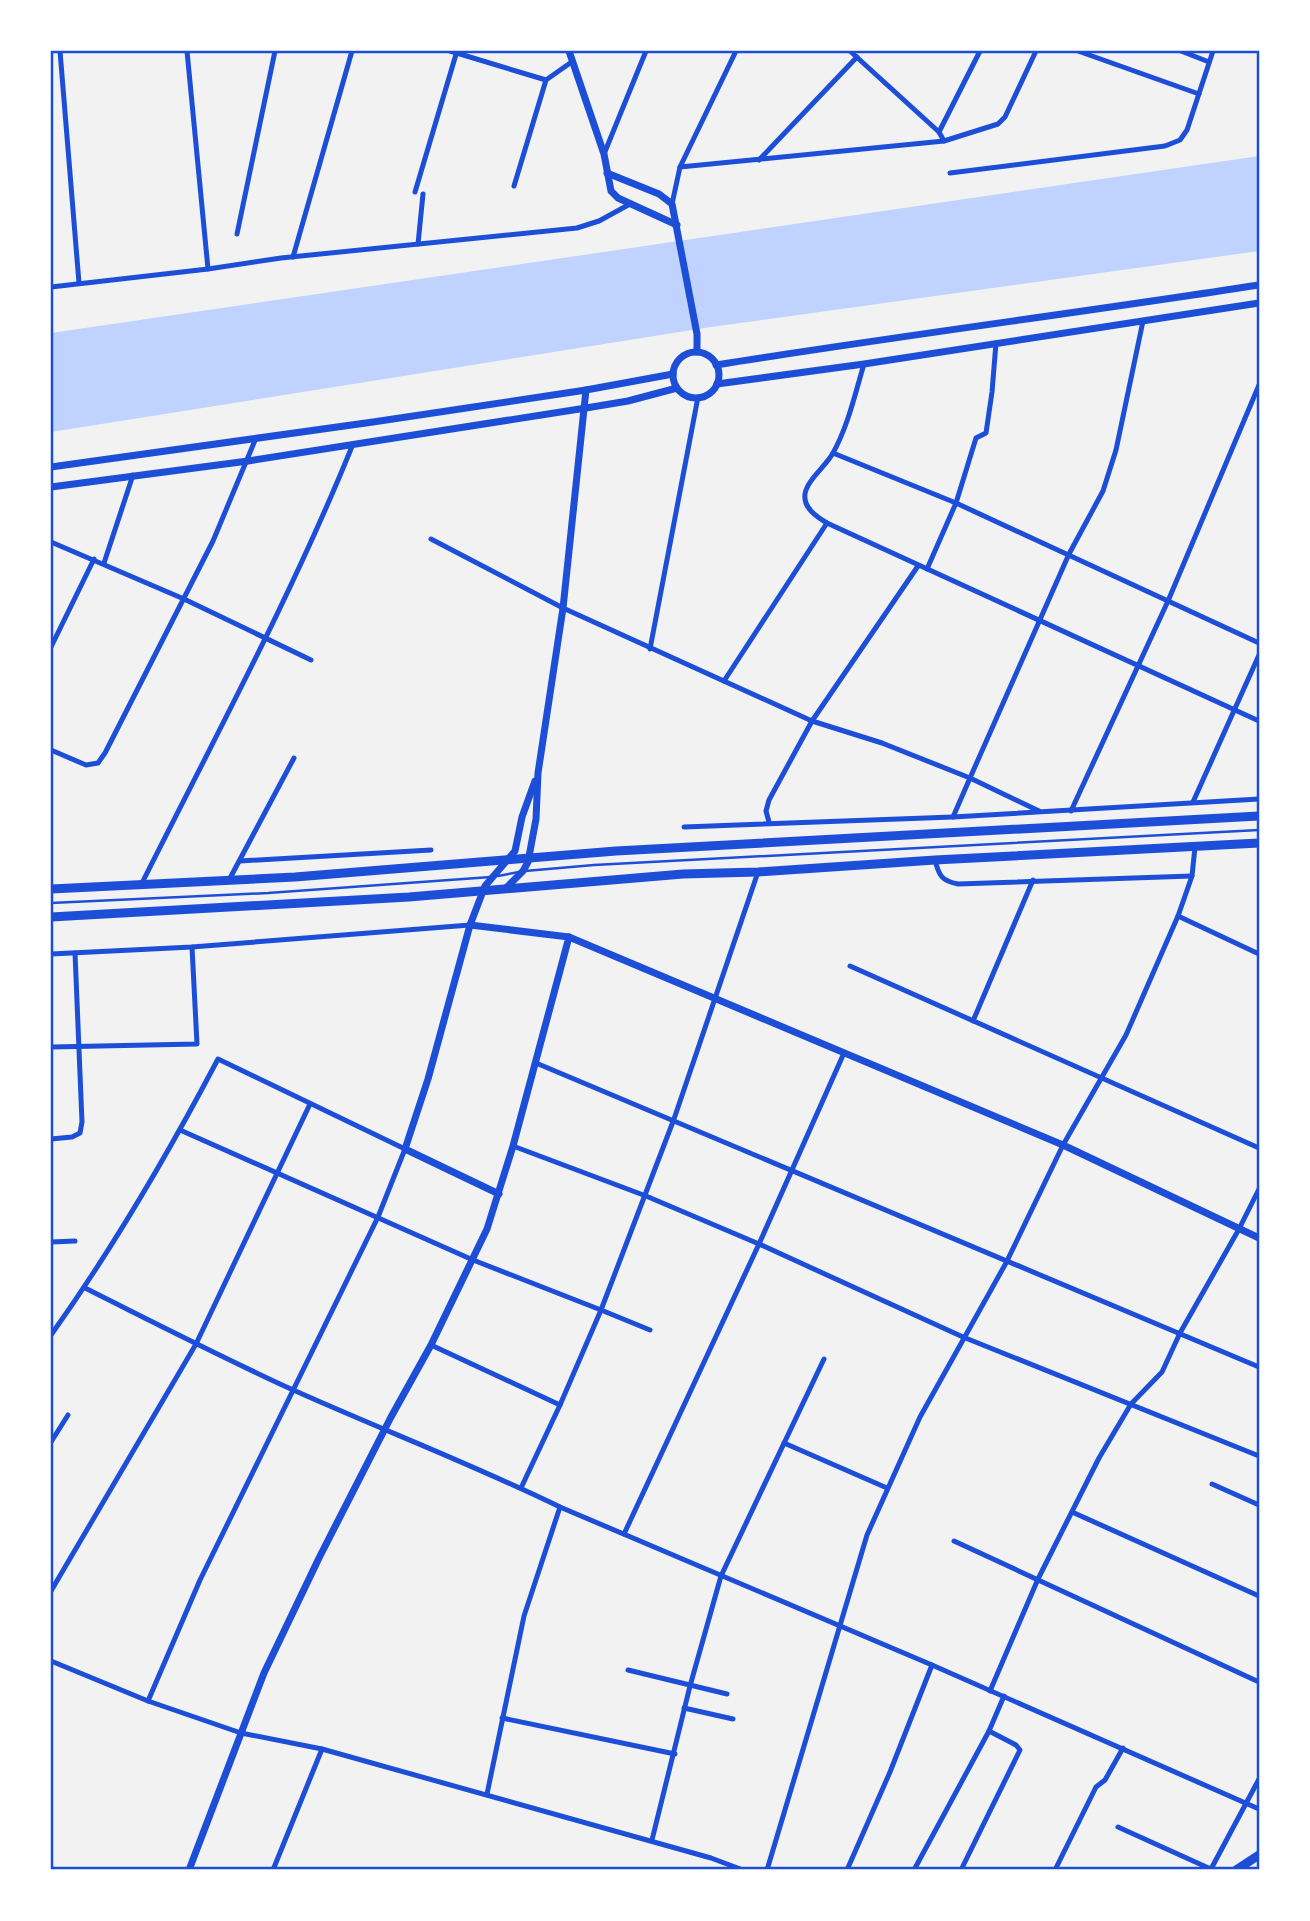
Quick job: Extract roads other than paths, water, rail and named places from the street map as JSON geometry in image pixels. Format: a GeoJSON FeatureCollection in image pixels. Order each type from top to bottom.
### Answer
{"type":"FeatureCollection","features":[{"type":"Feature","properties":{"kind":"main road"},"geometry":{"type":"LineString","coordinates":[[51,889],[229,880],[529,858],[1259,816]]}},
{"type":"Feature","properties":{"kind":"main road"},"geometry":{"type":"LineString","coordinates":[[51,917],[268,906],[683,874],[1259,843]]}},
{"type":"Feature","properties":{"kind":"main road"},"geometry":{"type":"LineString","coordinates":[[1236,1870],[1259,1855]]}},
{"type":"Feature","properties":{"kind":"street"},"geometry":{"type":"LineString","coordinates":[[60,51],[79,284]]}},
{"type":"Feature","properties":{"kind":"street"},"geometry":{"type":"LineString","coordinates":[[187,51],[208,269]]}},
{"type":"Feature","properties":{"kind":"street"},"geometry":{"type":"LineString","coordinates":[[237,234],[275,51]]}},
{"type":"Feature","properties":{"kind":"street"},"geometry":{"type":"LineString","coordinates":[[293,257],[352,51]]}},
{"type":"Feature","properties":{"kind":"street"},"geometry":{"type":"LineString","coordinates":[[415,192],[455,51],[546,80]]}},
{"type":"Feature","properties":{"kind":"street"},"geometry":{"type":"LineString","coordinates":[[569,51],[604,155],[611,191],[618,198],[678,229]]}},
{"type":"Feature","properties":{"kind":"street"},"geometry":{"type":"LineString","coordinates":[[604,155],[646,51]]}},
{"type":"Feature","properties":{"kind":"street"},"geometry":{"type":"LineString","coordinates":[[697,352],[697,334],[672,204],[680,167],[736,51]]}},
{"type":"Feature","properties":{"kind":"street"},"geometry":{"type":"LineString","coordinates":[[850,51],[939,132],[944,141]]}},
{"type":"Feature","properties":{"kind":"street"},"geometry":{"type":"LineString","coordinates":[[680,167],[944,141],[998,124],[1005,117],[1036,51]]}},
{"type":"Feature","properties":{"kind":"street"},"geometry":{"type":"LineString","coordinates":[[1078,51],[1199,94]]}},
{"type":"Feature","properties":{"kind":"street"},"geometry":{"type":"LineString","coordinates":[[1181,51],[1209,62]]}},
{"type":"Feature","properties":{"kind":"street"},"geometry":{"type":"LineString","coordinates":[[950,173],[1165,146],[1180,140],[1187,130],[1213,51]]}},
{"type":"Feature","properties":{"kind":"street"},"geometry":{"type":"LineString","coordinates":[[939,132],[977,52]]}},
{"type":"Feature","properties":{"kind":"street"},"geometry":{"type":"LineString","coordinates":[[759,160],[857,57]]}},
{"type":"Feature","properties":{"kind":"street"},"geometry":{"type":"LineString","coordinates":[[514,186],[546,80],[573,61]]}},
{"type":"Feature","properties":{"kind":"street"},"geometry":{"type":"LineString","coordinates":[[607,173],[659,194],[672,204]]}},
{"type":"Feature","properties":{"kind":"street"},"geometry":{"type":"LineString","coordinates":[[418,244],[423,194]]}},
{"type":"Feature","properties":{"kind":"street"},"geometry":{"type":"LineString","coordinates":[[51,287],[293,257],[577,228],[599,221],[630,204]]}},
{"type":"Feature","properties":{"kind":"street"},"geometry":{"type":"LineString","coordinates":[[716,365],[1259,285]]}},
{"type":"Feature","properties":{"kind":"street"},"geometry":{"type":"LineString","coordinates":[[717,384],[1259,303]]}},
{"type":"Feature","properties":{"kind":"street"},"geometry":{"type":"LineString","coordinates":[[953,817],[1069,554],[1103,491],[1116,450],[1143,321]]}},
{"type":"Feature","properties":{"kind":"street"},"geometry":{"type":"LineString","coordinates":[[927,569],[956,503],[976,438],[986,433],[996,343]]}},
{"type":"Feature","properties":{"kind":"street"},"geometry":{"type":"LineString","coordinates":[[697,352],[708,356],[719,371],[717,384],[708,394],[698,397],[688,396],[677,388],[673,373],[683,356],[697,352]]}},
{"type":"Feature","properties":{"kind":"street"},"geometry":{"type":"LineString","coordinates":[[864,364],[849,414],[833,453],[805,492],[806,503],[815,515],[918,566],[1259,722]]}},
{"type":"Feature","properties":{"kind":"street"},"geometry":{"type":"LineString","coordinates":[[51,467],[586,390],[673,373]]}},
{"type":"Feature","properties":{"kind":"street"},"geometry":{"type":"LineString","coordinates":[[51,487],[248,461],[586,408],[677,388]]}},
{"type":"Feature","properties":{"kind":"street"},"geometry":{"type":"LineString","coordinates":[[1071,811],[1168,601],[1258,388]]}},
{"type":"Feature","properties":{"kind":"street"},"geometry":{"type":"LineString","coordinates":[[505,889],[523,871],[529,858],[536,819],[538,773],[563,608],[586,390]]}},
{"type":"Feature","properties":{"kind":"street"},"geometry":{"type":"LineString","coordinates":[[650,649],[698,397]]}},
{"type":"Feature","properties":{"kind":"street"},"geometry":{"type":"LineString","coordinates":[[51,750],[86,765],[98,763],[214,541],[256,438]]}},
{"type":"Feature","properties":{"kind":"street"},"geometry":{"type":"LineString","coordinates":[[142,885],[264,638],[334,491],[353,444]]}},
{"type":"Feature","properties":{"kind":"street"},"geometry":{"type":"LineString","coordinates":[[833,453],[956,503],[1259,643]]}},
{"type":"Feature","properties":{"kind":"street"},"geometry":{"type":"LineString","coordinates":[[104,563],[133,475]]}},
{"type":"Feature","properties":{"kind":"street"},"geometry":{"type":"LineString","coordinates":[[724,681],[827,523]]}},
{"type":"Feature","properties":{"kind":"street"},"geometry":{"type":"LineString","coordinates":[[431,540],[650,649],[812,721],[882,743],[970,778],[1040,811]]}},
{"type":"Feature","properties":{"kind":"street"},"geometry":{"type":"LineString","coordinates":[[51,541],[184,599],[312,660]]}},
{"type":"Feature","properties":{"kind":"street"},"geometry":{"type":"LineString","coordinates":[[51,647],[94,559]]}},
{"type":"Feature","properties":{"kind":"street"},"geometry":{"type":"LineString","coordinates":[[769,822],[766,811],[769,800],[812,721],[918,566]]}},
{"type":"Feature","properties":{"kind":"street"},"geometry":{"type":"LineString","coordinates":[[1193,802],[1259,655]]}},
{"type":"Feature","properties":{"kind":"street"},"geometry":{"type":"LineString","coordinates":[[229,880],[294,758]]}},
{"type":"Feature","properties":{"kind":"street"},"geometry":{"type":"LineString","coordinates":[[148,1701],[200,1580],[378,1217],[405,1149],[428,1079],[470,925],[483,891],[517,846],[522,817],[538,773]]}},
{"type":"Feature","properties":{"kind":"street"},"geometry":{"type":"LineString","coordinates":[[684,827],[953,817],[1259,799]]}},
{"type":"Feature","properties":{"kind":"street"},"geometry":{"type":"LineString","coordinates":[[767,1870],[867,1535],[920,1417],[1006,1263],[1063,1146],[1126,1035],[1178,916],[1192,876],[1195,846]]}},
{"type":"Feature","properties":{"kind":"street"},"geometry":{"type":"LineString","coordinates":[[240,861],[431,850]]}},
{"type":"Feature","properties":{"kind":"street"},"geometry":{"type":"LineString","coordinates":[[934,860],[939,876],[947,882],[958,884],[1192,876]]}},
{"type":"Feature","properties":{"kind":"street"},"geometry":{"type":"LineString","coordinates":[[521,1488],[601,1310],[646,1196],[758,872]]}},
{"type":"Feature","properties":{"kind":"street"},"geometry":{"type":"LineString","coordinates":[[973,1021],[1033,880]]}},
{"type":"Feature","properties":{"kind":"street"},"geometry":{"type":"LineString","coordinates":[[1178,916],[1259,954]]}},
{"type":"Feature","properties":{"kind":"street"},"geometry":{"type":"LineString","coordinates":[[51,954],[192,947],[470,925],[569,937],[1063,1146],[1259,1238]]}},
{"type":"Feature","properties":{"kind":"street"},"geometry":{"type":"LineString","coordinates":[[189,1870],[264,1673],[319,1558],[473,1260],[499,1194],[537,1063],[569,937]]}},
{"type":"Feature","properties":{"kind":"street"},"geometry":{"type":"LineString","coordinates":[[51,1046],[197,1044],[192,947]]}},
{"type":"Feature","properties":{"kind":"street"},"geometry":{"type":"LineString","coordinates":[[51,1139],[72,1137],[80,1133],[82,1122],[75,953]]}},
{"type":"Feature","properties":{"kind":"street"},"geometry":{"type":"LineString","coordinates":[[850,966],[1259,1148]]}},
{"type":"Feature","properties":{"kind":"street"},"geometry":{"type":"LineString","coordinates":[[624,1534],[759,1244],[844,1053]]}},
{"type":"Feature","properties":{"kind":"street"},"geometry":{"type":"LineString","coordinates":[[51,1335],[85,1288],[180,1130],[218,1059],[499,1194]]}},
{"type":"Feature","properties":{"kind":"street"},"geometry":{"type":"LineString","coordinates":[[537,1063],[792,1169],[1006,1263],[1259,1367]]}},
{"type":"Feature","properties":{"kind":"street"},"geometry":{"type":"LineString","coordinates":[[51,1591],[196,1345],[310,1104]]}},
{"type":"Feature","properties":{"kind":"street"},"geometry":{"type":"LineString","coordinates":[[180,1130],[473,1260],[650,1330]]}},
{"type":"Feature","properties":{"kind":"street"},"geometry":{"type":"LineString","coordinates":[[513,1146],[646,1196],[963,1337],[1259,1457]]}},
{"type":"Feature","properties":{"kind":"street"},"geometry":{"type":"LineString","coordinates":[[990,1691],[1038,1579],[1072,1512],[1131,1404],[1162,1373],[1259,1189]]}},
{"type":"Feature","properties":{"kind":"street"},"geometry":{"type":"LineString","coordinates":[[51,1242],[75,1241]]}},
{"type":"Feature","properties":{"kind":"street"},"geometry":{"type":"LineString","coordinates":[[85,1288],[196,1345],[292,1389],[1259,1809]]}},
{"type":"Feature","properties":{"kind":"street"},"geometry":{"type":"LineString","coordinates":[[431,1345],[560,1405]]}},
{"type":"Feature","properties":{"kind":"street"},"geometry":{"type":"LineString","coordinates":[[652,1840],[690,1686],[721,1576],[824,1359]]}},
{"type":"Feature","properties":{"kind":"street"},"geometry":{"type":"LineString","coordinates":[[51,1442],[68,1415]]}},
{"type":"Feature","properties":{"kind":"street"},"geometry":{"type":"LineString","coordinates":[[784,1443],[887,1488]]}},
{"type":"Feature","properties":{"kind":"street"},"geometry":{"type":"LineString","coordinates":[[1212,1484],[1259,1505]]}},
{"type":"Feature","properties":{"kind":"street"},"geometry":{"type":"LineString","coordinates":[[488,1794],[524,1616],[560,1507]]}},
{"type":"Feature","properties":{"kind":"street"},"geometry":{"type":"LineString","coordinates":[[1072,1512],[1259,1596]]}},
{"type":"Feature","properties":{"kind":"street"},"geometry":{"type":"LineString","coordinates":[[954,1541],[1259,1682]]}},
{"type":"Feature","properties":{"kind":"street"},"geometry":{"type":"LineString","coordinates":[[51,1661],[148,1701],[241,1733],[322,1749],[488,1794],[711,1857],[743,1870]]}},
{"type":"Feature","properties":{"kind":"street"},"geometry":{"type":"LineString","coordinates":[[847,1870],[890,1772],[932,1665]]}},
{"type":"Feature","properties":{"kind":"street"},"geometry":{"type":"LineString","coordinates":[[628,1670],[727,1694]]}},
{"type":"Feature","properties":{"kind":"street"},"geometry":{"type":"LineString","coordinates":[[914,1870],[989,1731],[1004,1696]]}},
{"type":"Feature","properties":{"kind":"street"},"geometry":{"type":"LineString","coordinates":[[684,1709],[733,1719]]}},
{"type":"Feature","properties":{"kind":"street"},"geometry":{"type":"LineString","coordinates":[[502,1718],[675,1754]]}},
{"type":"Feature","properties":{"kind":"street"},"geometry":{"type":"LineString","coordinates":[[961,1870],[1020,1750],[1016,1745],[989,1731]]}},
{"type":"Feature","properties":{"kind":"street"},"geometry":{"type":"LineString","coordinates":[[1055,1870],[1096,1787],[1105,1780],[1123,1748]]}},
{"type":"Feature","properties":{"kind":"street"},"geometry":{"type":"LineString","coordinates":[[272,1870],[322,1749]]}},
{"type":"Feature","properties":{"kind":"street"},"geometry":{"type":"LineString","coordinates":[[1118,1827],[1212,1870],[1259,1779]]}},
{"type":"Feature","properties":{"kind":"lane"},"geometry":{"type":"LineString","coordinates":[[51,903],[440,882],[594,864],[1259,830]]}},
{"type":"Feature","properties":{"kind":"water"},"geometry":{"type":"Polygon","coordinates":[[[1259,156],[1259,251],[711,327],[51,432],[51,333],[1259,156]]]}}]}
